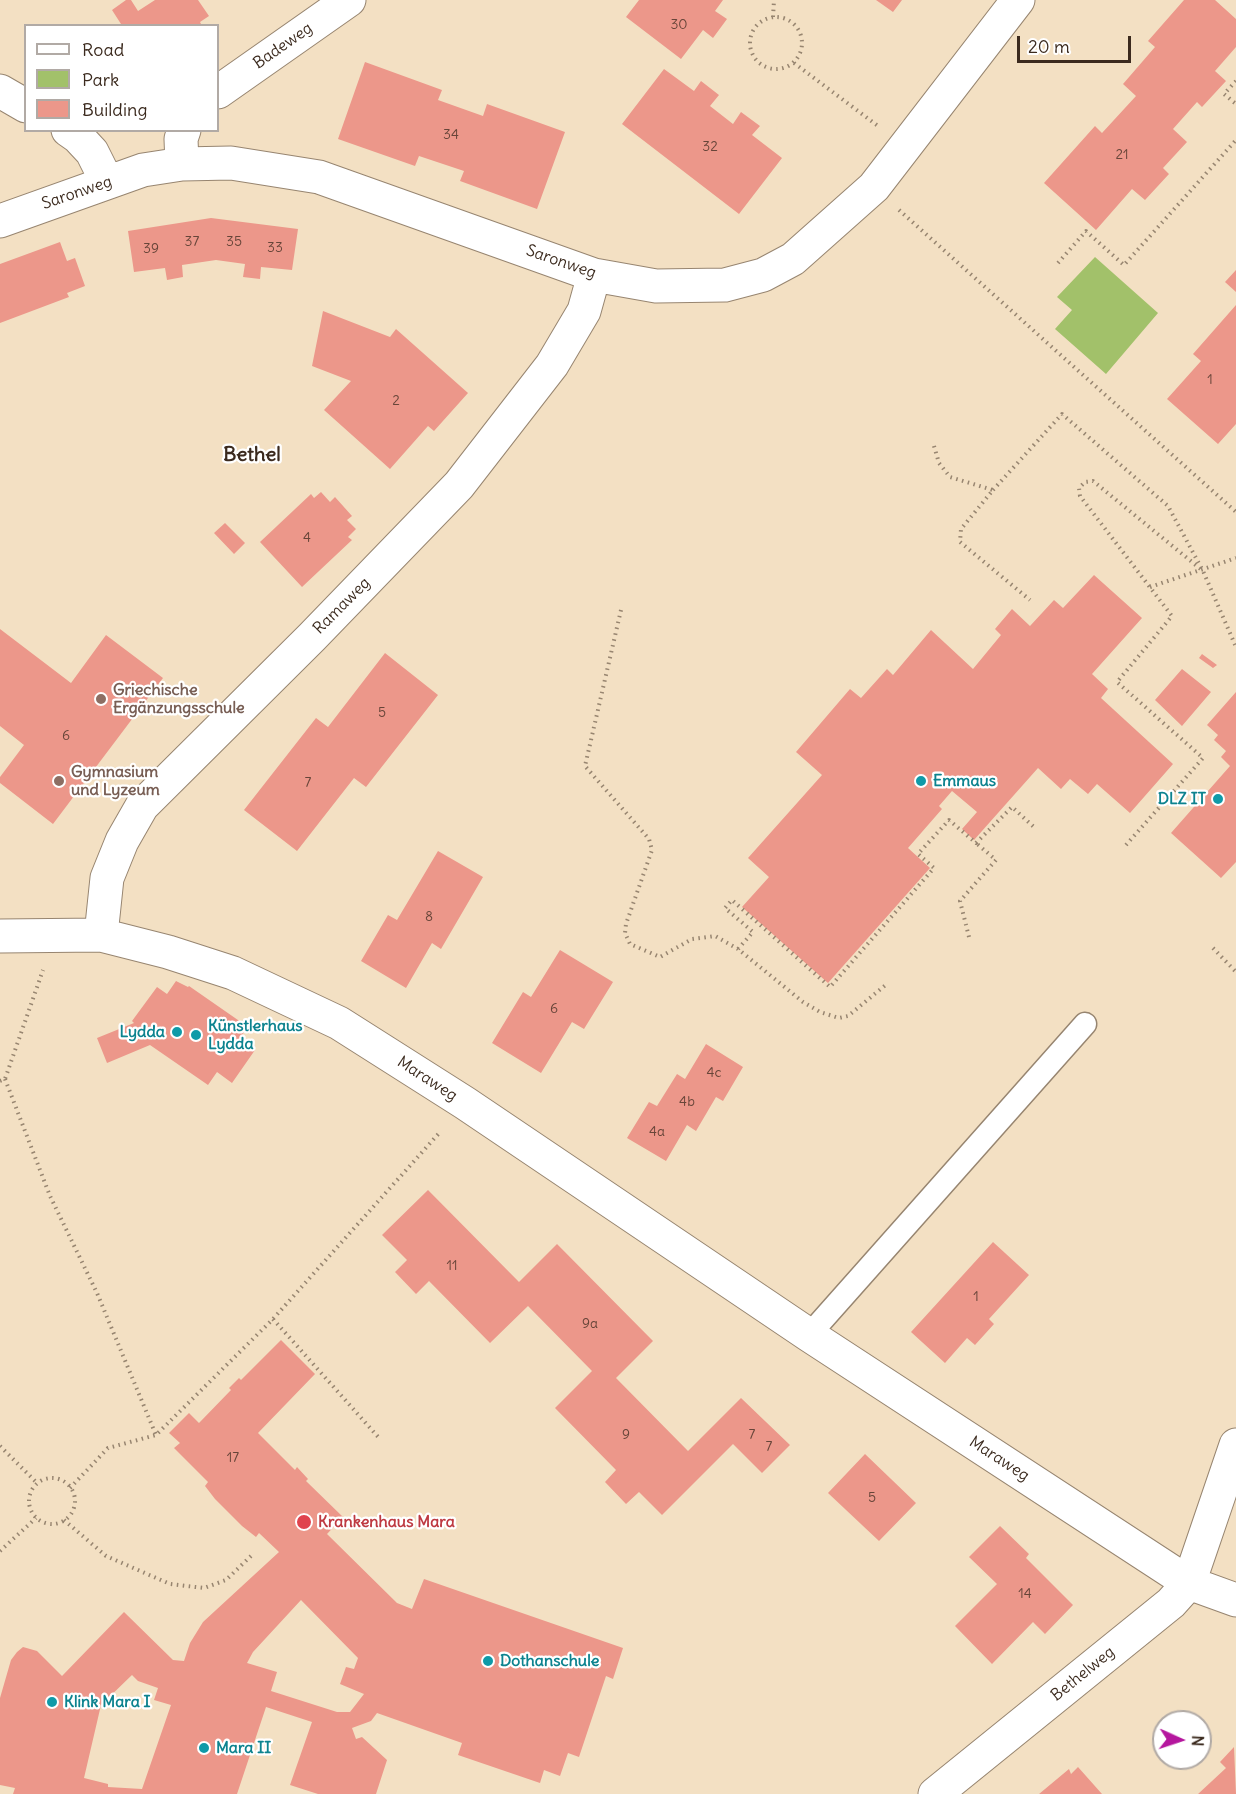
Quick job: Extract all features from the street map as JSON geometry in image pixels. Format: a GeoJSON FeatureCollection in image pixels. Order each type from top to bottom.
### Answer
{"type":"FeatureCollection","features":[{"type":"Feature","properties":{"kind":"street","name":"Badeweg"},"geometry":{"type":"LineString","coordinates":[[219,91],[349,0]]}},
{"type":"Feature","properties":{"kind":"street","name":"Saronweg"},"geometry":{"type":"LineString","coordinates":[[0,221],[143,170],[182,164],[231,163],[319,177],[594,275],[656,286],[725,285],[763,275],[793,259],[874,188],[1018,0]]}},
{"type":"Feature","properties":{"kind":"street"},"geometry":{"type":"LineString","coordinates":[[0,91],[24,105]]}},
{"type":"Feature","properties":{"kind":"street"},"geometry":{"type":"LineString","coordinates":[[71,132],[92,152],[106,182]]}},
{"type":"Feature","properties":{"kind":"street"},"geometry":{"type":"LineString","coordinates":[[182,164],[181,139],[183,132]]}},
{"type":"Feature","properties":{"kind":"street","name":"Ramaweg"},"geometry":{"type":"LineString","coordinates":[[101,936],[108,878],[122,841],[142,806],[312,637],[459,485],[552,365],[584,311],[594,275]]}},
{"type":"Feature","properties":{"kind":"street","name":"Maraweg"},"geometry":{"type":"LineString","coordinates":[[0,936],[101,936],[168,952],[233,973],[339,1023],[485,1116],[809,1335],[1189,1583]]}},
{"type":"Feature","properties":{"kind":"street"},"geometry":{"type":"LineString","coordinates":[[1236,1445],[1189,1583],[1236,1600]]}},
{"type":"Feature","properties":{"kind":"street","name":"Bethelweg"},"geometry":{"type":"LineString","coordinates":[[935,1794],[1171,1603],[1189,1583]]}},
{"type":"Feature","properties":{"kind":"lane"},"geometry":{"type":"LineString","coordinates":[[809,1335],[1085,1024]]}},
{"type":"Feature","properties":{"kind":"path"},"geometry":{"type":"LineString","coordinates":[[773,17],[774,0]]}},
{"type":"Feature","properties":{"kind":"path"},"geometry":{"type":"LineString","coordinates":[[773,17],[789,20],[800,32],[802,48],[794,63],[777,69],[760,64],[754,58],[750,41],[753,32],[764,19],[773,17]]}},
{"type":"Feature","properties":{"kind":"path"},"geometry":{"type":"LineString","coordinates":[[794,63],[843,100]]}},
{"type":"Feature","properties":{"kind":"path"},"geometry":{"type":"LineString","coordinates":[[1236,81],[1224,94],[1236,104]]}},
{"type":"Feature","properties":{"kind":"path"},"geometry":{"type":"LineString","coordinates":[[1058,263],[1086,231],[1124,265],[1236,140]]}},
{"type":"Feature","properties":{"kind":"path"},"geometry":{"type":"LineString","coordinates":[[874,188],[1236,512]]}},
{"type":"Feature","properties":{"kind":"path"},"geometry":{"type":"LineString","coordinates":[[1030,600],[960,542],[961,529],[1062,414],[1168,506],[1203,571],[1236,647]]}},
{"type":"Feature","properties":{"kind":"path"},"geometry":{"type":"LineString","coordinates":[[933,446],[939,463],[950,477],[993,490]]}},
{"type":"Feature","properties":{"kind":"path"},"geometry":{"type":"LineString","coordinates":[[1126,844],[1203,758],[1117,682],[1172,616],[1080,496],[1079,488],[1085,482],[1093,481],[1203,571]]}},
{"type":"Feature","properties":{"kind":"path"},"geometry":{"type":"LineString","coordinates":[[1150,587],[1236,558]]}},
{"type":"Feature","properties":{"kind":"path"},"geometry":{"type":"LineString","coordinates":[[621,610],[585,766],[649,839],[652,850],[626,924],[625,933],[630,944],[660,957],[699,936],[716,936],[738,949],[803,1002],[820,1012],[839,1018],[856,1010],[888,983]]}},
{"type":"Feature","properties":{"kind":"path"},"geometry":{"type":"LineString","coordinates":[[976,843],[1012,807],[1035,828]]}},
{"type":"Feature","properties":{"kind":"path"},"geometry":{"type":"LineString","coordinates":[[738,949],[753,932],[725,908],[732,900],[830,987],[934,868],[918,854],[950,820],[996,860],[960,901],[969,937]]}},
{"type":"Feature","properties":{"kind":"path"},"geometry":{"type":"LineString","coordinates":[[56,936],[2,1080],[50,1196],[97,1293],[156,1434]]}},
{"type":"Feature","properties":{"kind":"path"},"geometry":{"type":"LineString","coordinates":[[1213,948],[1236,972]]}},
{"type":"Feature","properties":{"kind":"path"},"geometry":{"type":"LineString","coordinates":[[70,1488],[108,1448],[156,1434],[273,1319],[421,1154]]}},
{"type":"Feature","properties":{"kind":"path"},"geometry":{"type":"LineString","coordinates":[[273,1319],[380,1439]]}},
{"type":"Feature","properties":{"kind":"path"},"geometry":{"type":"LineString","coordinates":[[0,1446],[37,1483]]}},
{"type":"Feature","properties":{"kind":"path"},"geometry":{"type":"LineString","coordinates":[[51,1478],[66,1482],[70,1488],[75,1502],[70,1515],[64,1520],[50,1524],[36,1518],[29,1504],[29,1496],[37,1483],[51,1478]]}},
{"type":"Feature","properties":{"kind":"path"},"geometry":{"type":"LineString","coordinates":[[0,1551],[36,1518]]}},
{"type":"Feature","properties":{"kind":"path"},"geometry":{"type":"LineString","coordinates":[[64,1520],[106,1556],[170,1584],[204,1588],[226,1580],[252,1555]]}},
{"type":"Feature","properties":{"kind":"green space"},"geometry":{"type":"Polygon","coordinates":[[[1095,257],[1158,313],[1106,374],[1055,329],[1072,310],[1057,297],[1095,257]]]}},
{"type":"Feature","properties":{"kind":"building"},"geometry":{"type":"Polygon","coordinates":[[[126,0],[131,0],[138,11],[155,0],[198,0],[209,16],[200,22],[201,24],[121,24],[112,10],[126,0]]]}},
{"type":"Feature","properties":{"kind":"building"},"geometry":{"type":"Polygon","coordinates":[[[639,0],[723,0],[715,11],[727,19],[713,38],[703,30],[681,59],[626,17],[639,0]]]}},
{"type":"Feature","properties":{"kind":"building"},"geometry":{"type":"Polygon","coordinates":[[[876,0],[902,0],[893,12],[876,0]]]}},
{"type":"Feature","properties":{"kind":"building"},"geometry":{"type":"Polygon","coordinates":[[[1184,0],[1215,0],[1236,19],[1236,47],[1215,71],[1226,81],[1202,107],[1197,102],[1173,129],[1187,142],[1163,168],[1169,174],[1145,200],[1132,189],[1096,230],[1044,183],[1095,126],[1102,133],[1136,96],[1123,84],[1155,47],[1148,41],[1184,0]]]}},
{"type":"Feature","properties":{"kind":"building"},"geometry":{"type":"Polygon","coordinates":[[[365,62],[442,90],[438,100],[483,116],[487,104],[565,132],[537,209],[460,181],[464,171],[419,156],[415,166],[338,139],[365,62]]]}},
{"type":"Feature","properties":{"kind":"building"},"geometry":{"type":"Polygon","coordinates":[[[664,69],[694,91],[701,81],[719,95],[710,106],[733,124],[741,112],[760,126],[752,135],[782,158],[739,214],[622,124],[664,69]]]}},
{"type":"Feature","properties":{"kind":"building"},"geometry":{"type":"Polygon","coordinates":[[[211,218],[298,229],[292,270],[261,267],[260,279],[243,277],[245,264],[216,260],[182,265],[183,277],[167,280],[165,268],[134,272],[128,231],[211,218]]]}},
{"type":"Feature","properties":{"kind":"building"},"geometry":{"type":"Polygon","coordinates":[[[60,242],[67,261],[75,258],[85,286],[67,293],[69,297],[0,323],[0,264],[60,242]]]}},
{"type":"Feature","properties":{"kind":"building"},"geometry":{"type":"Polygon","coordinates":[[[1236,270],[1236,292],[1225,282],[1236,270]]]}},
{"type":"Feature","properties":{"kind":"building"},"geometry":{"type":"Polygon","coordinates":[[[1236,305],[1236,424],[1218,444],[1167,399],[1201,361],[1193,354],[1236,305]]]}},
{"type":"Feature","properties":{"kind":"building"},"geometry":{"type":"Polygon","coordinates":[[[323,311],[390,337],[396,329],[468,393],[434,431],[428,426],[390,469],[324,410],[351,381],[312,366],[323,311]]]}},
{"type":"Feature","properties":{"kind":"building"},"geometry":{"type":"Polygon","coordinates":[[[321,492],[330,502],[335,497],[352,516],[347,520],[356,529],[348,537],[352,540],[302,587],[260,542],[311,494],[314,498],[321,492]]]}},
{"type":"Feature","properties":{"kind":"building"},"geometry":{"type":"Polygon","coordinates":[[[225,523],[245,543],[234,554],[214,533],[225,523]]]}},
{"type":"Feature","properties":{"kind":"building","name":"Emmaus"},"geometry":{"type":"Polygon","coordinates":[[[1094,575],[1142,618],[1092,674],[1108,689],[1101,698],[1173,764],[1130,813],[1097,784],[1088,794],[1070,779],[1061,789],[1038,768],[974,840],[962,829],[977,812],[952,791],[939,806],[942,809],[908,848],[930,868],[828,983],[742,907],[769,877],[748,858],[822,775],[796,752],[850,689],[861,698],[887,669],[893,675],[931,630],[973,669],[1001,635],[995,629],[1012,609],[1030,626],[1054,600],[1063,608],[1094,575]]]}},
{"type":"Feature","properties":{"kind":"building"},"geometry":{"type":"Polygon","coordinates":[[[0,629],[71,683],[106,635],[163,678],[53,824],[0,783],[0,777],[24,745],[0,726],[0,629]]]}},
{"type":"Feature","properties":{"kind":"building"},"geometry":{"type":"Polygon","coordinates":[[[385,653],[438,695],[366,787],[354,778],[297,851],[244,810],[316,718],[328,727],[385,653]]]}},
{"type":"Feature","properties":{"kind":"building"},"geometry":{"type":"Polygon","coordinates":[[[1202,654],[1217,665],[1213,668],[1199,658],[1202,654]]]}},
{"type":"Feature","properties":{"kind":"building"},"geometry":{"type":"Polygon","coordinates":[[[1182,669],[1211,692],[1182,726],[1155,700],[1182,669]]]}},
{"type":"Feature","properties":{"kind":"building","name":"DLZ IT"},"geometry":{"type":"Polygon","coordinates":[[[1236,692],[1236,862],[1221,878],[1171,833],[1230,766],[1221,757],[1226,751],[1214,740],[1218,735],[1207,725],[1236,692]]]}},
{"type":"Feature","properties":{"kind":"building"},"geometry":{"type":"Polygon","coordinates":[[[438,851],[483,877],[441,949],[432,943],[406,988],[361,961],[388,915],[397,920],[438,851]]]}},
{"type":"Feature","properties":{"kind":"building"},"geometry":{"type":"Polygon","coordinates":[[[560,950],[613,982],[584,1029],[572,1022],[541,1073],[492,1043],[523,992],[531,997],[560,950]]]}},
{"type":"Feature","properties":{"kind":"building","name":"Lydda"},"geometry":{"type":"Polygon","coordinates":[[[176,981],[189,986],[248,1027],[239,1039],[255,1050],[232,1083],[217,1072],[208,1085],[150,1045],[107,1063],[97,1038],[134,1023],[132,1021],[157,987],[167,994],[176,981]]]}},
{"type":"Feature","properties":{"kind":"building"},"geometry":{"type":"Polygon","coordinates":[[[706,1044],[743,1067],[723,1101],[716,1097],[696,1131],[687,1125],[666,1161],[627,1138],[649,1102],[657,1106],[677,1074],[685,1079],[706,1044]]]}},
{"type":"Feature","properties":{"kind":"building"},"geometry":{"type":"Polygon","coordinates":[[[428,1190],[519,1282],[557,1244],[653,1341],[616,1378],[688,1451],[741,1398],[790,1445],[762,1473],[733,1444],[662,1515],[639,1492],[626,1504],[605,1482],[616,1470],[555,1408],[592,1371],[528,1306],[490,1343],[429,1281],[416,1294],[395,1272],[407,1260],[382,1235],[428,1190]]]}},
{"type":"Feature","properties":{"kind":"building"},"geometry":{"type":"Polygon","coordinates":[[[993,1242],[1029,1275],[989,1319],[994,1324],[975,1345],[967,1338],[945,1363],[911,1332],[993,1242]]]}},
{"type":"Feature","properties":{"kind":"building"},"geometry":{"type":"Polygon","coordinates":[[[281,1340],[315,1374],[258,1433],[295,1470],[297,1467],[308,1479],[306,1481],[343,1517],[327,1534],[397,1603],[412,1609],[424,1579],[623,1648],[613,1679],[606,1676],[579,1757],[568,1753],[560,1776],[544,1770],[540,1783],[458,1755],[462,1743],[377,1713],[371,1721],[352,1728],[356,1739],[362,1737],[387,1760],[376,1794],[318,1794],[290,1785],[312,1722],[266,1707],[237,1794],[13,1794],[15,1788],[0,1785],[0,1698],[11,1660],[17,1652],[23,1647],[37,1651],[62,1676],[124,1612],[173,1660],[184,1661],[190,1643],[203,1622],[279,1552],[259,1533],[256,1537],[242,1526],[215,1499],[205,1486],[208,1482],[174,1448],[180,1443],[169,1433],[189,1413],[199,1423],[231,1390],[229,1388],[239,1378],[241,1380],[281,1340]],[[301,1600],[253,1652],[247,1663],[277,1672],[271,1691],[337,1712],[350,1712],[364,1694],[340,1684],[346,1667],[354,1669],[358,1658],[301,1600]],[[132,1675],[101,1705],[84,1778],[108,1784],[108,1787],[142,1789],[171,1705],[154,1700],[158,1688],[138,1681],[132,1675]]]}},
{"type":"Feature","properties":{"kind":"building"},"geometry":{"type":"Polygon","coordinates":[[[865,1454],[916,1503],[879,1541],[828,1493],[865,1454]]]}},
{"type":"Feature","properties":{"kind":"building"},"geometry":{"type":"Polygon","coordinates":[[[1000,1526],[1029,1554],[1026,1558],[1073,1605],[1045,1634],[1033,1622],[992,1664],[955,1626],[997,1584],[969,1557],[1000,1526]]]}},
{"type":"Feature","properties":{"kind":"building"},"geometry":{"type":"Polygon","coordinates":[[[1234,1747],[1236,1794],[1198,1794],[1226,1768],[1220,1762],[1234,1747]]]}},
{"type":"Feature","properties":{"kind":"building"},"geometry":{"type":"Polygon","coordinates":[[[1078,1767],[1102,1794],[1039,1794],[1069,1769],[1071,1774],[1078,1767]]]}},
{"type":"Feature","properties":{"kind":"place","name":"Griechische Ergänzungsschule"},"geometry":{"type":"Point","coordinates":[101,699]}},
{"type":"Feature","properties":{"kind":"place","name":"Gymnasium und Lyzeum"},"geometry":{"type":"Point","coordinates":[59,781]}},
{"type":"Feature","properties":{"kind":"place","name":"Emmaus"},"geometry":{"type":"Point","coordinates":[921,781]}},
{"type":"Feature","properties":{"kind":"place","name":"DLZ IT"},"geometry":{"type":"Point","coordinates":[1218,799]}},
{"type":"Feature","properties":{"kind":"place","name":"Lydda"},"geometry":{"type":"Point","coordinates":[177,1032]}},
{"type":"Feature","properties":{"kind":"place","name":"Künstlerhaus Lydda"},"geometry":{"type":"Point","coordinates":[196,1035]}},
{"type":"Feature","properties":{"kind":"place","name":"Krankenhaus Mara"},"geometry":{"type":"Point","coordinates":[304,1522]}},
{"type":"Feature","properties":{"kind":"place","name":"Dothanschule"},"geometry":{"type":"Point","coordinates":[488,1661]}},
{"type":"Feature","properties":{"kind":"place","name":"Klink Mara I"},"geometry":{"type":"Point","coordinates":[52,1702]}},
{"type":"Feature","properties":{"kind":"place","name":"Mara II"},"geometry":{"type":"Point","coordinates":[204,1748]}},
{"type":"Feature","properties":{"kind":"district","name":"Bethel"},"geometry":{"type":"Point","coordinates":[252,455]}}]}
